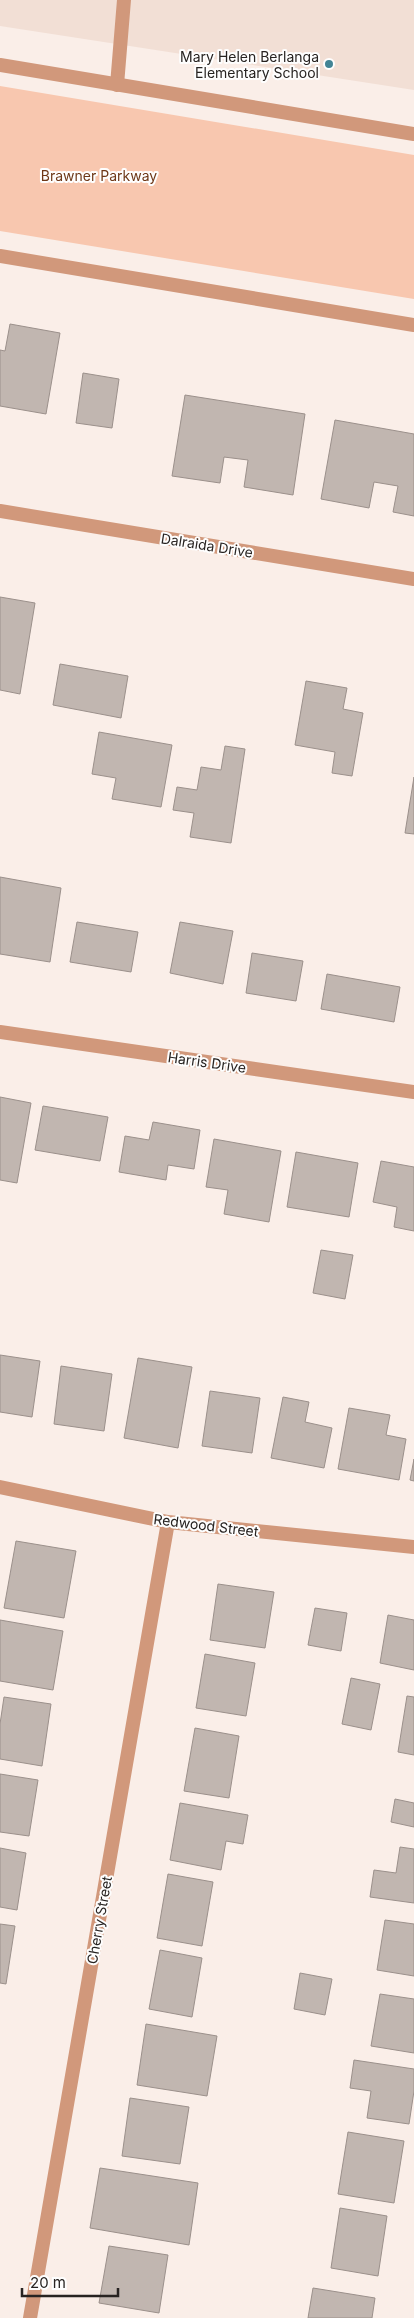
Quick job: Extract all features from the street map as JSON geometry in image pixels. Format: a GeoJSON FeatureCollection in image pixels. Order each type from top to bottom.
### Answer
{"type":"FeatureCollection","features":[{"type":"Feature","properties":{"kind":"street"},"geometry":{"type":"LineString","coordinates":[[117,85],[124,0]]}},
{"type":"Feature","properties":{"kind":"street"},"geometry":{"type":"LineString","coordinates":[[0,65],[414,134]]}},
{"type":"Feature","properties":{"kind":"street"},"geometry":{"type":"LineString","coordinates":[[0,256],[414,325]]}},
{"type":"Feature","properties":{"kind":"street","name":"Dalraida Drive"},"geometry":{"type":"LineString","coordinates":[[0,511],[414,578]]}},
{"type":"Feature","properties":{"kind":"street","name":"Harris Drive"},"geometry":{"type":"LineString","coordinates":[[0,1032],[414,1092]]}},
{"type":"Feature","properties":{"kind":"street","name":"Redwood Street"},"geometry":{"type":"LineString","coordinates":[[0,1487],[168,1522],[414,1547]]}},
{"type":"Feature","properties":{"kind":"street","name":"Cherry Street"},"geometry":{"type":"LineString","coordinates":[[30,2318],[168,1522]]}},
{"type":"Feature","properties":{"kind":"shaded area","name":"Mary Helen Berlanga Elementary School"},"geometry":{"type":"Polygon","coordinates":[[[0,0],[414,0],[414,90],[0,26],[0,0]]]}},
{"type":"Feature","properties":{"kind":"green space","name":"Brawner Parkway"},"geometry":{"type":"Polygon","coordinates":[[[0,86],[414,155],[414,299],[0,231],[0,86]]]}},
{"type":"Feature","properties":{"kind":"building"},"geometry":{"type":"Polygon","coordinates":[[[10,324],[60,333],[46,414],[0,406],[0,350],[5,351],[10,324]]]}},
{"type":"Feature","properties":{"kind":"building"},"geometry":{"type":"Polygon","coordinates":[[[83,373],[119,379],[112,428],[76,423],[83,373]]]}},
{"type":"Feature","properties":{"kind":"building"},"geometry":{"type":"Polygon","coordinates":[[[185,395],[305,414],[293,495],[244,487],[248,460],[224,457],[220,483],[172,476],[185,395]]]}},
{"type":"Feature","properties":{"kind":"building"},"geometry":{"type":"Polygon","coordinates":[[[335,420],[414,434],[414,516],[393,512],[398,486],[374,482],[369,508],[321,499],[335,420]]]}},
{"type":"Feature","properties":{"kind":"building"},"geometry":{"type":"Polygon","coordinates":[[[0,597],[35,603],[20,694],[0,690],[0,597]]]}},
{"type":"Feature","properties":{"kind":"building"},"geometry":{"type":"Polygon","coordinates":[[[60,664],[128,676],[121,718],[53,705],[60,664]]]}},
{"type":"Feature","properties":{"kind":"building"},"geometry":{"type":"Polygon","coordinates":[[[306,681],[347,688],[343,709],[363,713],[352,776],[332,773],[335,752],[295,745],[306,681]]]}},
{"type":"Feature","properties":{"kind":"building"},"geometry":{"type":"Polygon","coordinates":[[[99,732],[172,745],[161,807],[112,799],[116,778],[92,774],[99,732]]]}},
{"type":"Feature","properties":{"kind":"building"},"geometry":{"type":"Polygon","coordinates":[[[225,746],[245,749],[231,843],[190,837],[194,813],[173,810],[177,787],[197,790],[201,767],[221,770],[225,746]]]}},
{"type":"Feature","properties":{"kind":"building"},"geometry":{"type":"Polygon","coordinates":[[[414,777],[414,834],[405,833],[414,777]]]}},
{"type":"Feature","properties":{"kind":"building"},"geometry":{"type":"Polygon","coordinates":[[[0,877],[61,888],[50,962],[0,954],[0,877]]]}},
{"type":"Feature","properties":{"kind":"building"},"geometry":{"type":"Polygon","coordinates":[[[77,922],[138,932],[131,972],[70,962],[77,922]]]}},
{"type":"Feature","properties":{"kind":"building"},"geometry":{"type":"Polygon","coordinates":[[[180,922],[233,931],[223,984],[170,973],[180,922]]]}},
{"type":"Feature","properties":{"kind":"building"},"geometry":{"type":"Polygon","coordinates":[[[252,953],[303,961],[296,1001],[246,993],[252,953]]]}},
{"type":"Feature","properties":{"kind":"building"},"geometry":{"type":"Polygon","coordinates":[[[327,974],[400,987],[394,1022],[321,1009],[327,974]]]}},
{"type":"Feature","properties":{"kind":"building"},"geometry":{"type":"Polygon","coordinates":[[[0,1097],[31,1103],[17,1183],[0,1180],[0,1097]]]}},
{"type":"Feature","properties":{"kind":"building"},"geometry":{"type":"Polygon","coordinates":[[[43,1106],[108,1117],[100,1161],[35,1150],[43,1106]]]}},
{"type":"Feature","properties":{"kind":"building"},"geometry":{"type":"Polygon","coordinates":[[[153,1122],[200,1130],[194,1169],[168,1165],[166,1180],[119,1172],[125,1136],[149,1140],[153,1122]]]}},
{"type":"Feature","properties":{"kind":"building"},"geometry":{"type":"Polygon","coordinates":[[[214,1139],[281,1151],[269,1222],[224,1214],[228,1190],[206,1187],[214,1139]]]}},
{"type":"Feature","properties":{"kind":"building"},"geometry":{"type":"Polygon","coordinates":[[[296,1152],[358,1163],[349,1217],[287,1207],[296,1152]]]}},
{"type":"Feature","properties":{"kind":"building"},"geometry":{"type":"Polygon","coordinates":[[[381,1161],[414,1167],[414,1231],[394,1227],[397,1207],[373,1202],[381,1161]]]}},
{"type":"Feature","properties":{"kind":"building"},"geometry":{"type":"Polygon","coordinates":[[[321,1250],[353,1255],[345,1299],[313,1293],[321,1250]]]}},
{"type":"Feature","properties":{"kind":"building"},"geometry":{"type":"Polygon","coordinates":[[[0,1355],[40,1361],[32,1417],[0,1412],[0,1355]]]}},
{"type":"Feature","properties":{"kind":"building"},"geometry":{"type":"Polygon","coordinates":[[[138,1358],[192,1367],[178,1448],[124,1438],[138,1358]]]}},
{"type":"Feature","properties":{"kind":"building"},"geometry":{"type":"Polygon","coordinates":[[[61,1366],[112,1374],[104,1431],[54,1424],[61,1366]]]}},
{"type":"Feature","properties":{"kind":"building"},"geometry":{"type":"Polygon","coordinates":[[[210,1391],[260,1398],[252,1453],[202,1446],[210,1391]]]}},
{"type":"Feature","properties":{"kind":"building"},"geometry":{"type":"Polygon","coordinates":[[[283,1397],[309,1402],[305,1422],[332,1428],[324,1468],[271,1458],[283,1397]]]}},
{"type":"Feature","properties":{"kind":"building"},"geometry":{"type":"Polygon","coordinates":[[[349,1408],[390,1415],[386,1435],[406,1439],[399,1480],[338,1469],[349,1408]]]}},
{"type":"Feature","properties":{"kind":"building"},"geometry":{"type":"Polygon","coordinates":[[[414,1459],[414,1481],[410,1480],[414,1459]]]}},
{"type":"Feature","properties":{"kind":"building"},"geometry":{"type":"Polygon","coordinates":[[[16,1541],[76,1551],[64,1618],[4,1608],[16,1541]]]}},
{"type":"Feature","properties":{"kind":"building"},"geometry":{"type":"Polygon","coordinates":[[[218,1584],[274,1592],[265,1648],[210,1640],[218,1584]]]}},
{"type":"Feature","properties":{"kind":"building"},"geometry":{"type":"Polygon","coordinates":[[[315,1608],[347,1613],[341,1651],[308,1645],[315,1608]]]}},
{"type":"Feature","properties":{"kind":"building"},"geometry":{"type":"Polygon","coordinates":[[[388,1615],[414,1620],[414,1670],[380,1663],[388,1615]]]}},
{"type":"Feature","properties":{"kind":"building"},"geometry":{"type":"Polygon","coordinates":[[[0,1620],[63,1631],[53,1690],[0,1681],[0,1620]]]}},
{"type":"Feature","properties":{"kind":"building"},"geometry":{"type":"Polygon","coordinates":[[[205,1654],[255,1663],[246,1716],[196,1708],[205,1654]]]}},
{"type":"Feature","properties":{"kind":"building"},"geometry":{"type":"Polygon","coordinates":[[[351,1678],[380,1684],[371,1730],[342,1724],[351,1678]]]}},
{"type":"Feature","properties":{"kind":"building"},"geometry":{"type":"Polygon","coordinates":[[[407,1696],[414,1697],[414,1755],[398,1752],[407,1696]]]}},
{"type":"Feature","properties":{"kind":"building"},"geometry":{"type":"Polygon","coordinates":[[[4,1697],[51,1704],[42,1766],[0,1759],[0,1724],[4,1697]]]}},
{"type":"Feature","properties":{"kind":"building"},"geometry":{"type":"Polygon","coordinates":[[[195,1728],[239,1736],[229,1798],[184,1791],[195,1728]]]}},
{"type":"Feature","properties":{"kind":"building"},"geometry":{"type":"Polygon","coordinates":[[[0,1774],[38,1780],[29,1836],[0,1832],[0,1774]]]}},
{"type":"Feature","properties":{"kind":"building"},"geometry":{"type":"Polygon","coordinates":[[[395,1799],[414,1803],[414,1827],[391,1822],[395,1799]]]}},
{"type":"Feature","properties":{"kind":"building"},"geometry":{"type":"Polygon","coordinates":[[[180,1803],[248,1815],[243,1844],[226,1841],[221,1870],[170,1860],[180,1803]]]}},
{"type":"Feature","properties":{"kind":"building"},"geometry":{"type":"Polygon","coordinates":[[[400,1847],[414,1849],[414,1903],[370,1897],[374,1870],[396,1873],[400,1847]]]}},
{"type":"Feature","properties":{"kind":"building"},"geometry":{"type":"Polygon","coordinates":[[[0,1848],[26,1853],[17,1910],[0,1907],[0,1848]]]}},
{"type":"Feature","properties":{"kind":"building"},"geometry":{"type":"Polygon","coordinates":[[[168,1874],[213,1882],[202,1946],[157,1938],[168,1874]]]}},
{"type":"Feature","properties":{"kind":"building"},"geometry":{"type":"Polygon","coordinates":[[[385,1920],[414,1924],[414,1976],[377,1970],[385,1920]]]}},
{"type":"Feature","properties":{"kind":"building"},"geometry":{"type":"Polygon","coordinates":[[[0,1924],[15,1926],[6,1984],[0,1983],[0,1924]]]}},
{"type":"Feature","properties":{"kind":"building"},"geometry":{"type":"Polygon","coordinates":[[[160,1950],[202,1958],[192,2017],[149,2009],[160,1950]]]}},
{"type":"Feature","properties":{"kind":"building"},"geometry":{"type":"Polygon","coordinates":[[[300,1973],[332,1979],[325,2015],[294,2009],[300,1973]]]}},
{"type":"Feature","properties":{"kind":"building"},"geometry":{"type":"Polygon","coordinates":[[[380,1994],[414,1999],[414,2053],[371,2046],[380,1994]]]}},
{"type":"Feature","properties":{"kind":"building"},"geometry":{"type":"Polygon","coordinates":[[[146,2024],[217,2036],[207,2096],[137,2085],[146,2024]]]}},
{"type":"Feature","properties":{"kind":"building"},"geometry":{"type":"Polygon","coordinates":[[[354,2060],[414,2069],[414,2091],[409,2124],[367,2118],[371,2091],[350,2088],[354,2060]]]}},
{"type":"Feature","properties":{"kind":"building"},"geometry":{"type":"Polygon","coordinates":[[[130,2098],[189,2107],[180,2164],[122,2156],[130,2098]]]}},
{"type":"Feature","properties":{"kind":"building"},"geometry":{"type":"Polygon","coordinates":[[[348,2132],[404,2141],[394,2203],[338,2194],[348,2132]]]}},
{"type":"Feature","properties":{"kind":"building"},"geometry":{"type":"Polygon","coordinates":[[[100,2168],[198,2183],[189,2245],[90,2228],[100,2168]]]}},
{"type":"Feature","properties":{"kind":"building"},"geometry":{"type":"Polygon","coordinates":[[[340,2208],[387,2216],[378,2276],[331,2268],[340,2208]]]}},
{"type":"Feature","properties":{"kind":"building"},"geometry":{"type":"Polygon","coordinates":[[[109,2246],[168,2255],[159,2313],[99,2303],[109,2246]]]}},
{"type":"Feature","properties":{"kind":"building"},"geometry":{"type":"Polygon","coordinates":[[[313,2288],[375,2298],[372,2318],[308,2318],[313,2288]]]}},
{"type":"Feature","properties":{"kind":"place","name":"Mary Helen Berlanga Elementary School"},"geometry":{"type":"Point","coordinates":[329,64]}}]}
